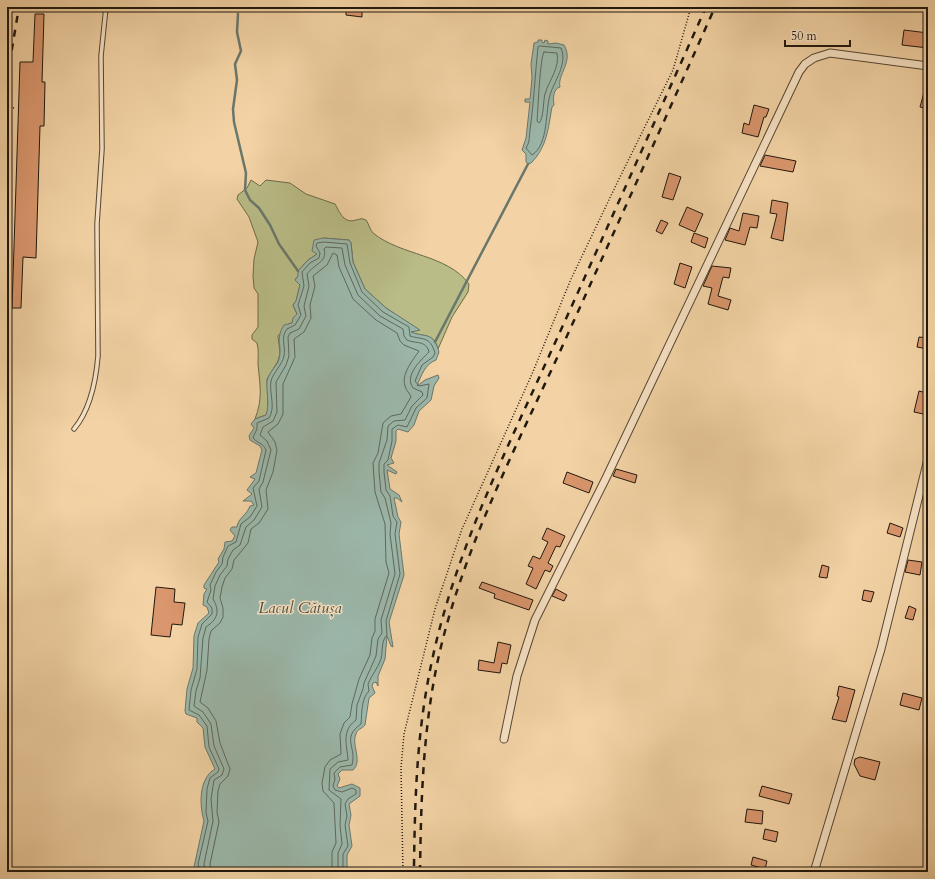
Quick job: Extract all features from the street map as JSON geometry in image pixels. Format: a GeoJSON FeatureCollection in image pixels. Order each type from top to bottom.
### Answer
{"type":"FeatureCollection","features":[{"type":"Feature","properties":{"kind":"street"},"geometry":{"type":"LineString","coordinates":[[504,739],[516,676],[535,620],[606,478],[799,72],[805,64],[814,58],[830,53],[928,66]]}},
{"type":"Feature","properties":{"kind":"street"},"geometry":{"type":"LineString","coordinates":[[814,872],[881,649],[928,459]]}},
{"type":"Feature","properties":{"kind":"lane"},"geometry":{"type":"LineString","coordinates":[[74,429],[85,410],[96,378],[98,356],[96,224],[102,149],[101,56],[106,7]]}},
{"type":"Feature","properties":{"kind":"path"},"geometry":{"type":"LineString","coordinates":[[403,872],[401,768],[404,734],[435,609],[462,529],[532,374],[571,280],[673,70],[691,7]]}},
{"type":"Feature","properties":{"kind":"path"},"geometry":{"type":"LineString","coordinates":[[7,107],[14,108]]}},
{"type":"Feature","properties":{"kind":"green space"},"geometry":{"type":"Polygon","coordinates":[[[251,180],[260,186],[266,180],[290,183],[306,194],[335,204],[345,219],[352,221],[361,219],[366,220],[373,233],[384,241],[436,261],[460,274],[469,284],[468,292],[452,317],[438,349],[430,337],[410,332],[419,330],[386,308],[365,289],[353,262],[351,243],[349,240],[323,238],[317,254],[308,260],[300,269],[295,280],[300,285],[296,301],[293,305],[297,314],[292,323],[288,324],[278,336],[280,353],[278,361],[267,379],[268,410],[266,415],[255,419],[258,412],[260,392],[258,346],[252,339],[252,335],[258,327],[258,294],[254,288],[253,276],[254,259],[258,242],[249,217],[237,199],[238,195],[247,188],[251,180]]]}},
{"type":"Feature","properties":{"kind":"water"},"geometry":{"type":"Polygon","coordinates":[[[538,40],[542,40],[544,43],[545,40],[548,41],[548,44],[556,43],[564,45],[567,51],[567,57],[561,77],[560,87],[554,94],[554,105],[552,107],[544,144],[536,157],[531,163],[528,164],[526,162],[526,154],[522,150],[526,138],[530,102],[525,102],[525,99],[530,99],[532,78],[531,64],[534,43],[538,42],[538,40]]]}},
{"type":"Feature","properties":{"kind":"water","name":"Lacul Cătușa"},"geometry":{"type":"Polygon","coordinates":[[[323,238],[349,240],[351,243],[353,262],[365,289],[386,308],[420,330],[411,332],[431,338],[437,345],[439,352],[436,360],[429,364],[424,371],[417,386],[425,380],[438,375],[439,378],[434,386],[431,400],[419,411],[414,425],[408,432],[398,429],[396,431],[396,441],[391,458],[394,463],[387,465],[397,472],[396,474],[387,470],[390,489],[399,495],[402,502],[397,498],[394,498],[398,517],[401,522],[399,534],[404,575],[389,622],[393,647],[391,646],[387,636],[385,659],[378,676],[378,686],[376,682],[373,683],[372,686],[375,693],[369,698],[365,725],[357,731],[355,738],[357,758],[356,766],[353,770],[342,770],[338,774],[340,779],[337,786],[339,788],[352,784],[360,788],[360,796],[349,804],[351,815],[349,825],[352,846],[347,855],[347,872],[197,872],[194,867],[204,821],[201,807],[203,785],[210,773],[215,769],[205,747],[203,728],[197,722],[197,718],[186,714],[185,711],[187,689],[193,668],[194,636],[198,623],[209,613],[207,607],[203,605],[204,594],[207,589],[204,588],[204,585],[219,562],[218,559],[224,549],[225,542],[232,541],[235,536],[230,530],[232,527],[237,527],[239,521],[250,506],[254,505],[251,501],[243,501],[252,494],[247,490],[255,479],[250,477],[256,473],[262,450],[260,446],[250,440],[249,436],[254,428],[251,424],[255,419],[266,415],[268,407],[267,381],[280,356],[279,340],[281,331],[284,325],[292,323],[293,318],[297,314],[293,305],[296,301],[300,285],[295,280],[298,276],[298,271],[308,260],[317,254],[312,251],[314,240],[323,238]]]}},
{"type":"Feature","properties":{"kind":"building"},"geometry":{"type":"Polygon","coordinates":[[[346,8],[362,10],[362,17],[346,15],[346,8]]]}},
{"type":"Feature","properties":{"kind":"building"},"geometry":{"type":"Polygon","coordinates":[[[35,14],[44,14],[42,82],[45,82],[44,126],[40,126],[36,258],[23,257],[21,308],[12,308],[20,62],[33,62],[35,14]]]}},
{"type":"Feature","properties":{"kind":"building"},"geometry":{"type":"Polygon","coordinates":[[[904,30],[928,33],[928,48],[902,45],[904,30]]]}},
{"type":"Feature","properties":{"kind":"building"},"geometry":{"type":"Polygon","coordinates":[[[926,85],[928,85],[928,109],[920,107],[926,85]]]}},
{"type":"Feature","properties":{"kind":"building"},"geometry":{"type":"Polygon","coordinates":[[[754,105],[769,109],[766,117],[764,117],[758,137],[742,133],[744,123],[749,125],[754,105]]]}},
{"type":"Feature","properties":{"kind":"building"},"geometry":{"type":"Polygon","coordinates":[[[765,155],[796,161],[793,172],[760,166],[765,155]]]}},
{"type":"Feature","properties":{"kind":"building"},"geometry":{"type":"Polygon","coordinates":[[[669,173],[681,177],[673,200],[662,197],[669,173]]]}},
{"type":"Feature","properties":{"kind":"building"},"geometry":{"type":"Polygon","coordinates":[[[772,200],[788,203],[783,241],[771,238],[777,214],[770,213],[772,200]]]}},
{"type":"Feature","properties":{"kind":"building"},"geometry":{"type":"Polygon","coordinates":[[[687,207],[703,214],[695,232],[679,225],[687,207]]]}},
{"type":"Feature","properties":{"kind":"building"},"geometry":{"type":"Polygon","coordinates":[[[743,213],[759,216],[757,228],[750,227],[745,245],[725,240],[730,228],[739,231],[743,213]]]}},
{"type":"Feature","properties":{"kind":"building"},"geometry":{"type":"Polygon","coordinates":[[[661,220],[668,223],[662,234],[656,231],[661,220]]]}},
{"type":"Feature","properties":{"kind":"building"},"geometry":{"type":"Polygon","coordinates":[[[694,233],[708,238],[705,248],[691,242],[694,233]]]}},
{"type":"Feature","properties":{"kind":"building"},"geometry":{"type":"Polygon","coordinates":[[[680,263],[692,267],[685,288],[674,284],[680,263]]]}},
{"type":"Feature","properties":{"kind":"building"},"geometry":{"type":"Polygon","coordinates":[[[712,266],[731,268],[729,278],[723,277],[718,296],[731,300],[728,310],[708,304],[712,288],[703,286],[712,266]]]}},
{"type":"Feature","properties":{"kind":"building"},"geometry":{"type":"Polygon","coordinates":[[[919,337],[928,338],[928,349],[917,347],[919,337]]]}},
{"type":"Feature","properties":{"kind":"building"},"geometry":{"type":"Polygon","coordinates":[[[919,391],[927,393],[925,402],[928,403],[928,415],[914,412],[919,391]]]}},
{"type":"Feature","properties":{"kind":"building"},"geometry":{"type":"Polygon","coordinates":[[[616,469],[637,475],[635,483],[613,476],[616,469]]]}},
{"type":"Feature","properties":{"kind":"building"},"geometry":{"type":"Polygon","coordinates":[[[567,472],[593,482],[589,493],[563,483],[567,472]]]}},
{"type":"Feature","properties":{"kind":"building"},"geometry":{"type":"Polygon","coordinates":[[[890,523],[903,528],[900,537],[887,533],[890,523]]]}},
{"type":"Feature","properties":{"kind":"building"},"geometry":{"type":"Polygon","coordinates":[[[547,528],[565,536],[560,547],[556,546],[548,563],[553,566],[550,572],[545,570],[536,589],[526,584],[533,568],[528,566],[533,556],[540,559],[548,542],[542,539],[547,528]]]}},
{"type":"Feature","properties":{"kind":"building"},"geometry":{"type":"Polygon","coordinates":[[[908,560],[922,562],[920,575],[905,572],[908,560]]]}},
{"type":"Feature","properties":{"kind":"building"},"geometry":{"type":"Polygon","coordinates":[[[822,565],[829,567],[827,578],[819,577],[822,565]]]}},
{"type":"Feature","properties":{"kind":"building"},"geometry":{"type":"Polygon","coordinates":[[[482,582],[533,600],[529,610],[494,598],[495,594],[479,588],[482,582]]]}},
{"type":"Feature","properties":{"kind":"building"},"geometry":{"type":"Polygon","coordinates":[[[156,587],[175,589],[174,602],[185,603],[182,625],[172,624],[170,637],[151,635],[156,587]]]}},
{"type":"Feature","properties":{"kind":"building"},"geometry":{"type":"Polygon","coordinates":[[[556,589],[567,595],[564,601],[552,596],[556,589]]]}},
{"type":"Feature","properties":{"kind":"building"},"geometry":{"type":"Polygon","coordinates":[[[864,590],[874,592],[871,602],[862,600],[864,590]]]}},
{"type":"Feature","properties":{"kind":"building"},"geometry":{"type":"Polygon","coordinates":[[[909,606],[916,609],[913,620],[905,618],[909,606]]]}},
{"type":"Feature","properties":{"kind":"building"},"geometry":{"type":"Polygon","coordinates":[[[498,642],[511,645],[507,664],[502,663],[500,673],[478,670],[479,660],[494,663],[498,642]]]}},
{"type":"Feature","properties":{"kind":"building"},"geometry":{"type":"Polygon","coordinates":[[[839,686],[855,690],[846,722],[832,719],[839,697],[837,696],[839,686]]]}},
{"type":"Feature","properties":{"kind":"building"},"geometry":{"type":"Polygon","coordinates":[[[903,693],[922,698],[919,710],[900,705],[903,693]]]}},
{"type":"Feature","properties":{"kind":"building"},"geometry":{"type":"Polygon","coordinates":[[[860,757],[880,762],[875,780],[860,776],[854,764],[855,759],[860,757]]]}},
{"type":"Feature","properties":{"kind":"building"},"geometry":{"type":"Polygon","coordinates":[[[762,786],[792,794],[789,804],[759,796],[762,786]]]}},
{"type":"Feature","properties":{"kind":"building"},"geometry":{"type":"Polygon","coordinates":[[[747,809],[763,811],[762,824],[745,822],[747,809]]]}},
{"type":"Feature","properties":{"kind":"building"},"geometry":{"type":"Polygon","coordinates":[[[765,829],[778,832],[776,842],[763,839],[765,829]]]}},
{"type":"Feature","properties":{"kind":"building"},"geometry":{"type":"Polygon","coordinates":[[[753,857],[767,861],[765,869],[751,865],[753,857]]]}},
{"type":"Feature","properties":{"kind":"waterway"},"geometry":{"type":"LineString","coordinates":[[238,14],[237,32],[241,51],[235,64],[237,80],[233,109],[234,122],[246,173],[245,190],[250,200],[259,208],[270,225],[279,244],[298,271]]}},
{"type":"Feature","properties":{"kind":"waterway"},"geometry":{"type":"LineString","coordinates":[[435,342],[528,164]]}},
{"type":"Feature","properties":{"kind":"railway"},"geometry":{"type":"LineString","coordinates":[[7,78],[19,7]]}},
{"type":"Feature","properties":{"kind":"railway"},"geometry":{"type":"LineString","coordinates":[[414,866],[416,786],[423,709],[433,656],[455,578],[468,541],[499,466],[706,7]]}},
{"type":"Feature","properties":{"kind":"railway"},"geometry":{"type":"LineString","coordinates":[[420,872],[422,790],[429,709],[439,655],[461,578],[506,467],[557,358],[715,7]]}}]}
